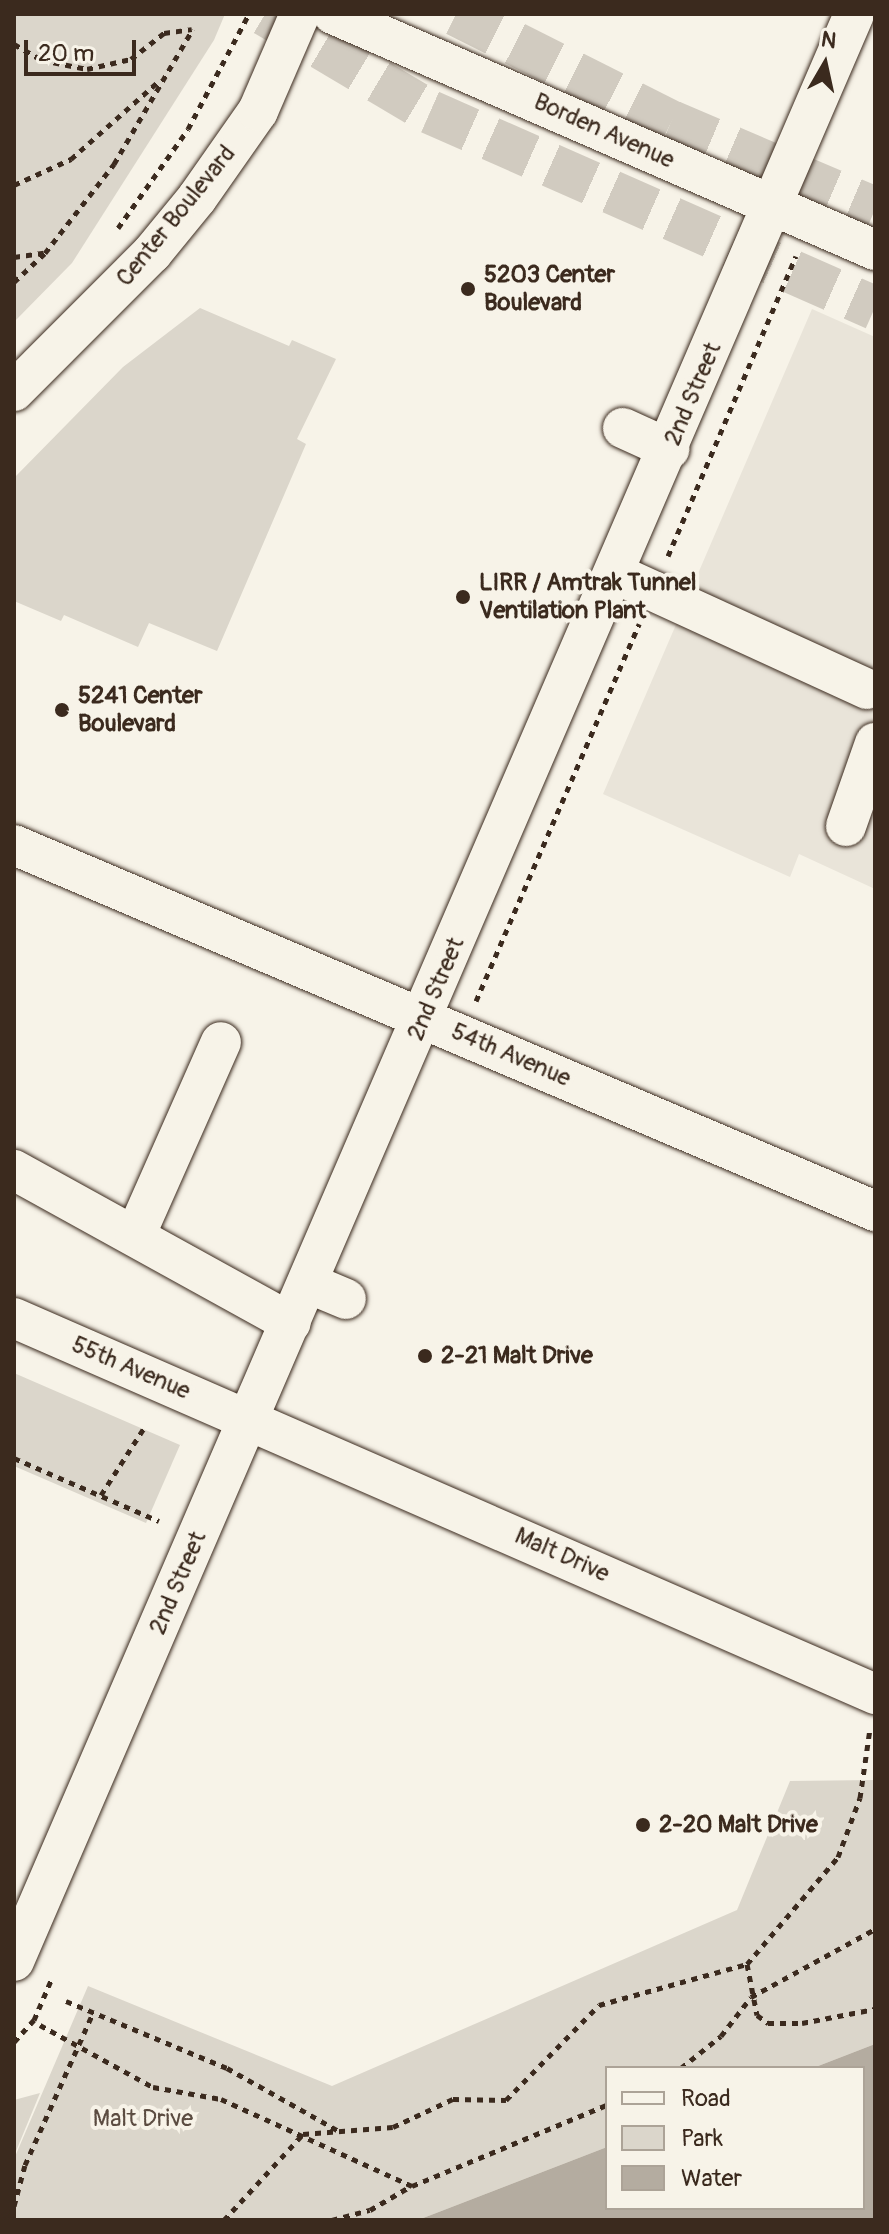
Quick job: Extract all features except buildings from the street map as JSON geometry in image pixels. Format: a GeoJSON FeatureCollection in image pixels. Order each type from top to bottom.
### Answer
{"type":"FeatureCollection","features":[{"type":"Feature","properties":{"kind":"street","name":"Center Boulevard"},"geometry":{"type":"LineString","coordinates":[[14,391],[152,253],[197,198],[265,99],[300,14]]}},
{"type":"Feature","properties":{"kind":"street","name":"Borden Avenue"},"geometry":{"type":"LineString","coordinates":[[333,14],[875,250]]}},
{"type":"Feature","properties":{"kind":"street","name":"2nd Street"},"geometry":{"type":"LineString","coordinates":[[14,1961],[425,1017],[775,205],[854,14]]}},
{"type":"Feature","properties":{"kind":"street"},"geometry":{"type":"LineString","coordinates":[[623,428],[669,449]]}},
{"type":"Feature","properties":{"kind":"street"},"geometry":{"type":"LineString","coordinates":[[616,574],[872,688]]}},
{"type":"Feature","properties":{"kind":"street"},"geometry":{"type":"LineString","coordinates":[[846,826],[875,743]]}},
{"type":"Feature","properties":{"kind":"street","name":"54th Avenue"},"geometry":{"type":"LineString","coordinates":[[14,845],[425,1017],[875,1211]]}},
{"type":"Feature","properties":{"kind":"street"},"geometry":{"type":"LineString","coordinates":[[135,1236],[221,1042]]}},
{"type":"Feature","properties":{"kind":"street"},"geometry":{"type":"LineString","coordinates":[[14,1170],[291,1323]]}},
{"type":"Feature","properties":{"kind":"street"},"geometry":{"type":"LineString","coordinates":[[308,1283],[346,1299]]}},
{"type":"Feature","properties":{"kind":"street","name":"55th Avenue"},"geometry":{"type":"LineString","coordinates":[[14,1318],[248,1418]]}},
{"type":"Feature","properties":{"kind":"street","name":"Malt Drive"},"geometry":{"type":"LineString","coordinates":[[248,1418],[873,1711]]}},
{"type":"Feature","properties":{"kind":"path","name":"Center Boulevard"},"geometry":{"type":"LineString","coordinates":[[112,235],[188,129],[249,14]]}},
{"type":"Feature","properties":{"kind":"path"},"geometry":{"type":"LineString","coordinates":[[14,44],[42,60],[87,69],[131,59],[164,33],[193,29],[114,164],[45,253],[14,282]]}},
{"type":"Feature","properties":{"kind":"path"},"geometry":{"type":"LineString","coordinates":[[14,185],[71,159],[167,73]]}},
{"type":"Feature","properties":{"kind":"path"},"geometry":{"type":"LineString","coordinates":[[14,257],[45,253]]}},
{"type":"Feature","properties":{"kind":"path"},"geometry":{"type":"LineString","coordinates":[[101,1495],[146,1425]]}},
{"type":"Feature","properties":{"kind":"path"},"geometry":{"type":"LineString","coordinates":[[14,1458],[159,1521]]}},
{"type":"Feature","properties":{"kind":"path"},"geometry":{"type":"LineString","coordinates":[[224,2220],[303,2134],[393,2127],[453,2099],[506,2100],[599,2005],[747,1964],[838,1857],[860,1798],[873,1711]]}},
{"type":"Feature","properties":{"kind":"path"},"geometry":{"type":"LineString","coordinates":[[684,2066],[721,2036],[751,1997],[875,1929]]}},
{"type":"Feature","properties":{"kind":"path"},"geometry":{"type":"LineString","coordinates":[[747,1964],[751,1997],[757,2015],[768,2023],[802,2023],[875,2009]]}},
{"type":"Feature","properties":{"kind":"path"},"geometry":{"type":"LineString","coordinates":[[66,2001],[227,2068],[339,2131]]}},
{"type":"Feature","properties":{"kind":"path"},"geometry":{"type":"LineString","coordinates":[[14,2206],[25,2165],[93,2013]]}},
{"type":"Feature","properties":{"kind":"path"},"geometry":{"type":"LineString","coordinates":[[40,2025],[153,2087],[221,2099],[412,2186]]}},
{"type":"Feature","properties":{"kind":"path"},"geometry":{"type":"LineString","coordinates":[[332,2220],[370,2210],[412,2186],[605,2106]]}},
{"type":"Feature","properties":{"kind":"shaded area"},"geometry":{"type":"Polygon","coordinates":[[[812,309],[875,337],[875,889],[799,854],[790,877],[603,794],[812,309]]]}},
{"type":"Feature","properties":{"kind":"green space"},"geometry":{"type":"Polygon","coordinates":[[[14,14],[225,14],[214,40],[72,263],[14,322],[14,14]]]}},
{"type":"Feature","properties":{"kind":"green space"},"geometry":{"type":"Polygon","coordinates":[[[200,308],[289,346],[292,340],[336,359],[297,439],[306,444],[217,651],[149,623],[138,647],[64,615],[61,621],[14,601],[14,478],[123,367],[200,308]]]}},
{"type":"Feature","properties":{"kind":"green space"},"geometry":{"type":"Polygon","coordinates":[[[14,1373],[180,1445],[146,1523],[14,1466],[14,1373]]]}},
{"type":"Feature","properties":{"kind":"green space","name":"Malt Drive"},"geometry":{"type":"Polygon","coordinates":[[[875,1780],[875,2044],[818,2066],[605,2066],[605,2148],[418,2220],[14,2220],[14,2159],[88,1986],[332,2086],[737,1910],[790,1781],[875,1780]]]}},
{"type":"Feature","properties":{"kind":"green space"},"geometry":{"type":"Polygon","coordinates":[[[40,2093],[14,2156],[14,2100],[40,2093]]]}},
{"type":"Feature","properties":{"kind":"water"},"geometry":{"type":"Polygon","coordinates":[[[875,2044],[875,2220],[418,2220],[605,2148],[605,2210],[865,2210],[865,2066],[818,2066],[875,2044]]]}},
{"type":"Feature","properties":{"kind":"tunnel"},"geometry":{"type":"LineString","coordinates":[[265,14],[430,112],[875,308]]}},
{"type":"Feature","properties":{"kind":"tunnel"},"geometry":{"type":"LineString","coordinates":[[456,14],[671,122],[875,209]]}},
{"type":"Feature","properties":{"kind":"place","name":"5203 Center Boulevard"},"geometry":{"type":"Point","coordinates":[468,289]}},
{"type":"Feature","properties":{"kind":"place","name":"LIRR / Amtrak Tunnel Ventilation Plant"},"geometry":{"type":"Point","coordinates":[463,597]}},
{"type":"Feature","properties":{"kind":"place","name":"5241 Center Boulevard"},"geometry":{"type":"Point","coordinates":[62,710]}},
{"type":"Feature","properties":{"kind":"place","name":"2-21 Malt Drive"},"geometry":{"type":"Point","coordinates":[425,1356]}},
{"type":"Feature","properties":{"kind":"place","name":"2-20 Malt Drive"},"geometry":{"type":"Point","coordinates":[643,1825]}}]}
